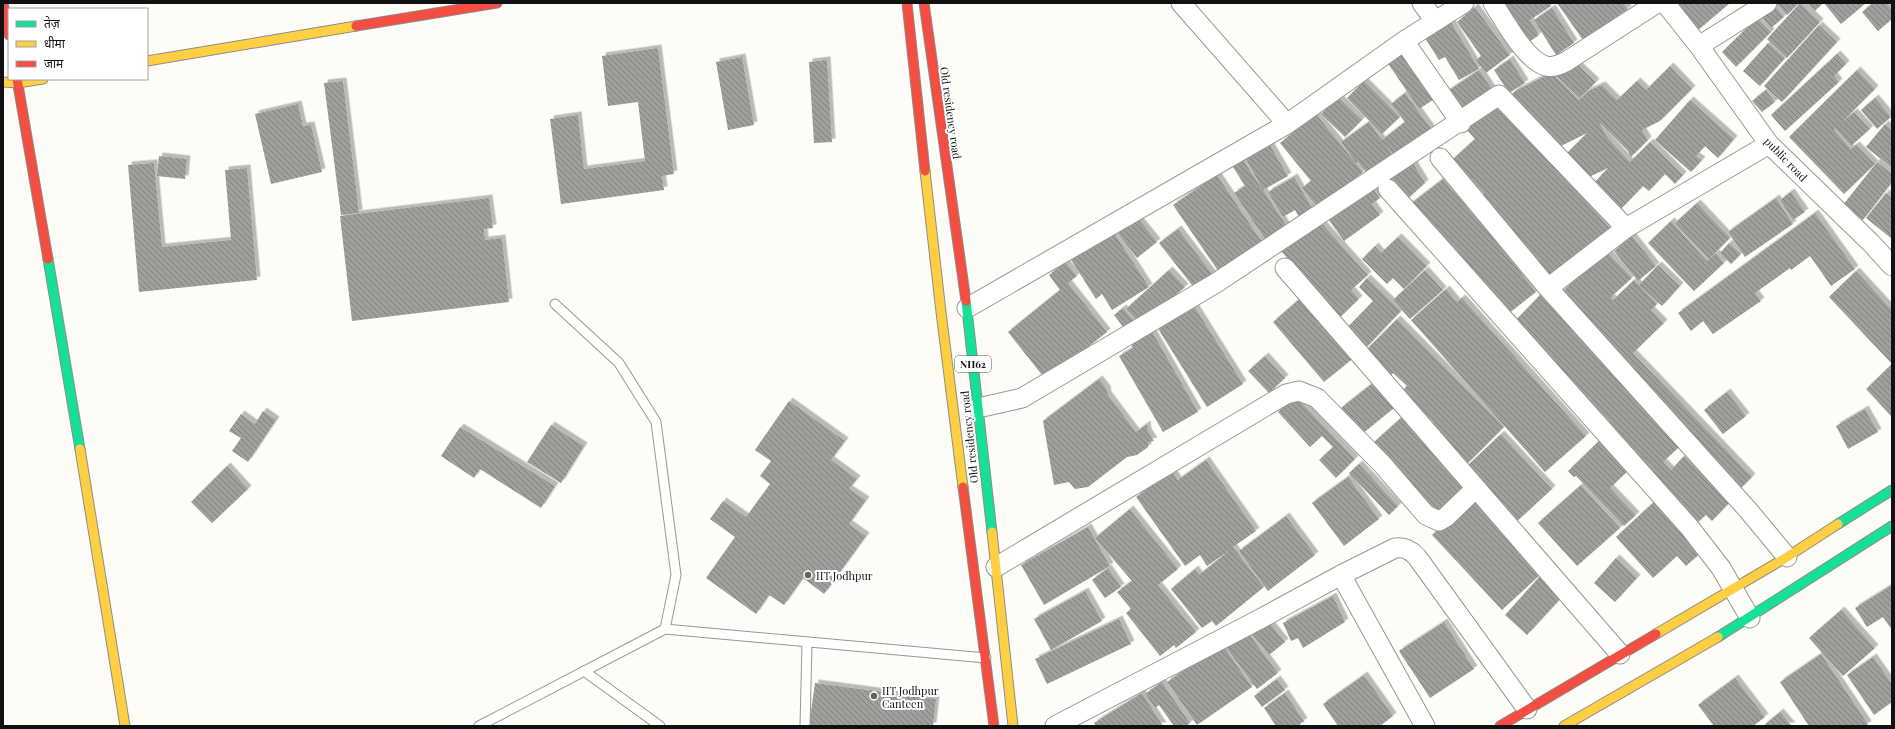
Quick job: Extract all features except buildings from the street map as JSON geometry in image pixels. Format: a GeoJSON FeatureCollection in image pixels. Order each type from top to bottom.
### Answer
{"type":"FeatureCollection","features":[{"type":"Feature","properties":{"kind":"main road"},"geometry":{"type":"LineString","coordinates":[[3,3],[8,30]]}},
{"type":"Feature","properties":{"kind":"main road"},"geometry":{"type":"LineString","coordinates":[[148,61],[497,3]]}},
{"type":"Feature","properties":{"kind":"main road","name":"Old residency road"},"geometry":{"type":"LineString","coordinates":[[907,3],[941,312],[994,726]]}},
{"type":"Feature","properties":{"kind":"main road","name":"Old residency road"},"geometry":{"type":"LineString","coordinates":[[924,3],[967,308],[1013,726]]}},
{"type":"Feature","properties":{"kind":"main road"},"geometry":{"type":"LineString","coordinates":[[3,82],[30,80]]}},
{"type":"Feature","properties":{"kind":"main road"},"geometry":{"type":"LineString","coordinates":[[17,81],[93,525],[125,726]]}},
{"type":"Feature","properties":{"kind":"main road"},"geometry":{"type":"LineString","coordinates":[[1500,726],[1787,557],[1892,490]]}},
{"type":"Feature","properties":{"kind":"main road"},"geometry":{"type":"LineString","coordinates":[[1564,726],[1684,658],[1750,618],[1892,526]]}},
{"type":"Feature","properties":{"kind":"street"},"geometry":{"type":"LineString","coordinates":[[1182,3],[1287,124]]}},
{"type":"Feature","properties":{"kind":"street"},"geometry":{"type":"LineString","coordinates":[[1422,3],[1435,21]]}},
{"type":"Feature","properties":{"kind":"street"},"geometry":{"type":"LineString","coordinates":[[967,308],[1287,124],[1404,41],[1464,3]]}},
{"type":"Feature","properties":{"kind":"street"},"geometry":{"type":"LineString","coordinates":[[1493,3],[1528,54],[1546,66],[1557,66],[1567,62],[1658,3]]}},
{"type":"Feature","properties":{"kind":"street","name":"public road"},"geometry":{"type":"LineString","coordinates":[[1665,3],[1699,46],[1769,144],[1871,243],[1892,266]]}},
{"type":"Feature","properties":{"kind":"street"},"geometry":{"type":"LineString","coordinates":[[1699,46],[1767,3]]}},
{"type":"Feature","properties":{"kind":"street"},"geometry":{"type":"LineString","coordinates":[[1404,41],[1461,122]]}},
{"type":"Feature","properties":{"kind":"street"},"geometry":{"type":"LineString","coordinates":[[978,408],[1022,398],[1216,283],[1461,122],[1499,95],[1626,228]]}},
{"type":"Feature","properties":{"kind":"street"},"geometry":{"type":"LineString","coordinates":[[1548,288],[1626,228],[1769,144]]}},
{"type":"Feature","properties":{"kind":"street"},"geometry":{"type":"LineString","coordinates":[[1440,158],[1548,288],[1748,510],[1787,557]]}},
{"type":"Feature","properties":{"kind":"street"},"geometry":{"type":"LineString","coordinates":[[1388,189],[1690,528],[1721,568],[1734,588],[1750,618]]}},
{"type":"Feature","properties":{"kind":"street"},"geometry":{"type":"LineString","coordinates":[[1285,268],[1620,654]]}},
{"type":"Feature","properties":{"kind":"street"},"geometry":{"type":"LineString","coordinates":[[996,566],[1286,394],[1299,391],[1317,398],[1382,464],[1426,515],[1433,520],[1439,521],[1446,517],[1476,488]]}},
{"type":"Feature","properties":{"kind":"street"},"geometry":{"type":"LineString","coordinates":[[1056,726],[1341,575],[1395,548],[1403,547],[1412,552],[1527,709]]}},
{"type":"Feature","properties":{"kind":"street"},"geometry":{"type":"LineString","coordinates":[[1341,575],[1425,726]]}},
{"type":"Feature","properties":{"kind":"lane"},"geometry":{"type":"LineString","coordinates":[[555,304],[619,363],[656,422],[676,576],[665,629]]}},
{"type":"Feature","properties":{"kind":"lane"},"geometry":{"type":"LineString","coordinates":[[479,726],[665,629],[986,658]]}},
{"type":"Feature","properties":{"kind":"lane"},"geometry":{"type":"LineString","coordinates":[[805,726],[807,643]]}},
{"type":"Feature","properties":{"kind":"lane"},"geometry":{"type":"LineString","coordinates":[[584,671],[660,726]]}},
{"type":"Feature","properties":{"kind":"traffic: fast"},"geometry":{"type":"LineString","coordinates":[[48,259],[80,449]]}},
{"type":"Feature","properties":{"kind":"traffic: fast"},"geometry":{"type":"LineString","coordinates":[[966,301],[992,532]]}},
{"type":"Feature","properties":{"kind":"traffic: fast"},"geometry":{"type":"LineString","coordinates":[[1838,524],[1892,490]]}},
{"type":"Feature","properties":{"kind":"traffic: fast"},"geometry":{"type":"LineString","coordinates":[[1718,637],[1892,526]]}},
{"type":"Feature","properties":{"kind":"traffic: slow"},"geometry":{"type":"LineString","coordinates":[[148,61],[356,26]]}},
{"type":"Feature","properties":{"kind":"traffic: slow"},"geometry":{"type":"LineString","coordinates":[[3,82],[18,83],[37,80]]}},
{"type":"Feature","properties":{"kind":"traffic: slow"},"geometry":{"type":"LineString","coordinates":[[925,171],[963,487]]}},
{"type":"Feature","properties":{"kind":"traffic: slow"},"geometry":{"type":"LineString","coordinates":[[80,449],[125,726]]}},
{"type":"Feature","properties":{"kind":"traffic: slow"},"geometry":{"type":"LineString","coordinates":[[1656,634],[1787,557],[1838,524]]}},
{"type":"Feature","properties":{"kind":"traffic: slow"},"geometry":{"type":"LineString","coordinates":[[992,532],[1013,726]]}},
{"type":"Feature","properties":{"kind":"traffic: slow"},"geometry":{"type":"LineString","coordinates":[[1564,726],[1718,637]]}},
{"type":"Feature","properties":{"kind":"traffic: jam"},"geometry":{"type":"LineString","coordinates":[[3,3],[8,30]]}},
{"type":"Feature","properties":{"kind":"traffic: jam"},"geometry":{"type":"LineString","coordinates":[[356,26],[497,3]]}},
{"type":"Feature","properties":{"kind":"traffic: jam"},"geometry":{"type":"LineString","coordinates":[[907,3],[925,171]]}},
{"type":"Feature","properties":{"kind":"traffic: jam"},"geometry":{"type":"LineString","coordinates":[[924,3],[966,301]]}},
{"type":"Feature","properties":{"kind":"traffic: jam"},"geometry":{"type":"LineString","coordinates":[[17,80],[48,259]]}},
{"type":"Feature","properties":{"kind":"traffic: jam"},"geometry":{"type":"LineString","coordinates":[[963,487],[994,726]]}},
{"type":"Feature","properties":{"kind":"traffic: jam"},"geometry":{"type":"LineString","coordinates":[[1500,726],[1656,634]]}},
{"type":"Feature","properties":{"kind":"place","name":"IIT Jodhpur"},"geometry":{"type":"Point","coordinates":[808,575]}},
{"type":"Feature","properties":{"kind":"place","name":"IIT Jodhpur Canteen"},"geometry":{"type":"Point","coordinates":[874,696]}}]}
